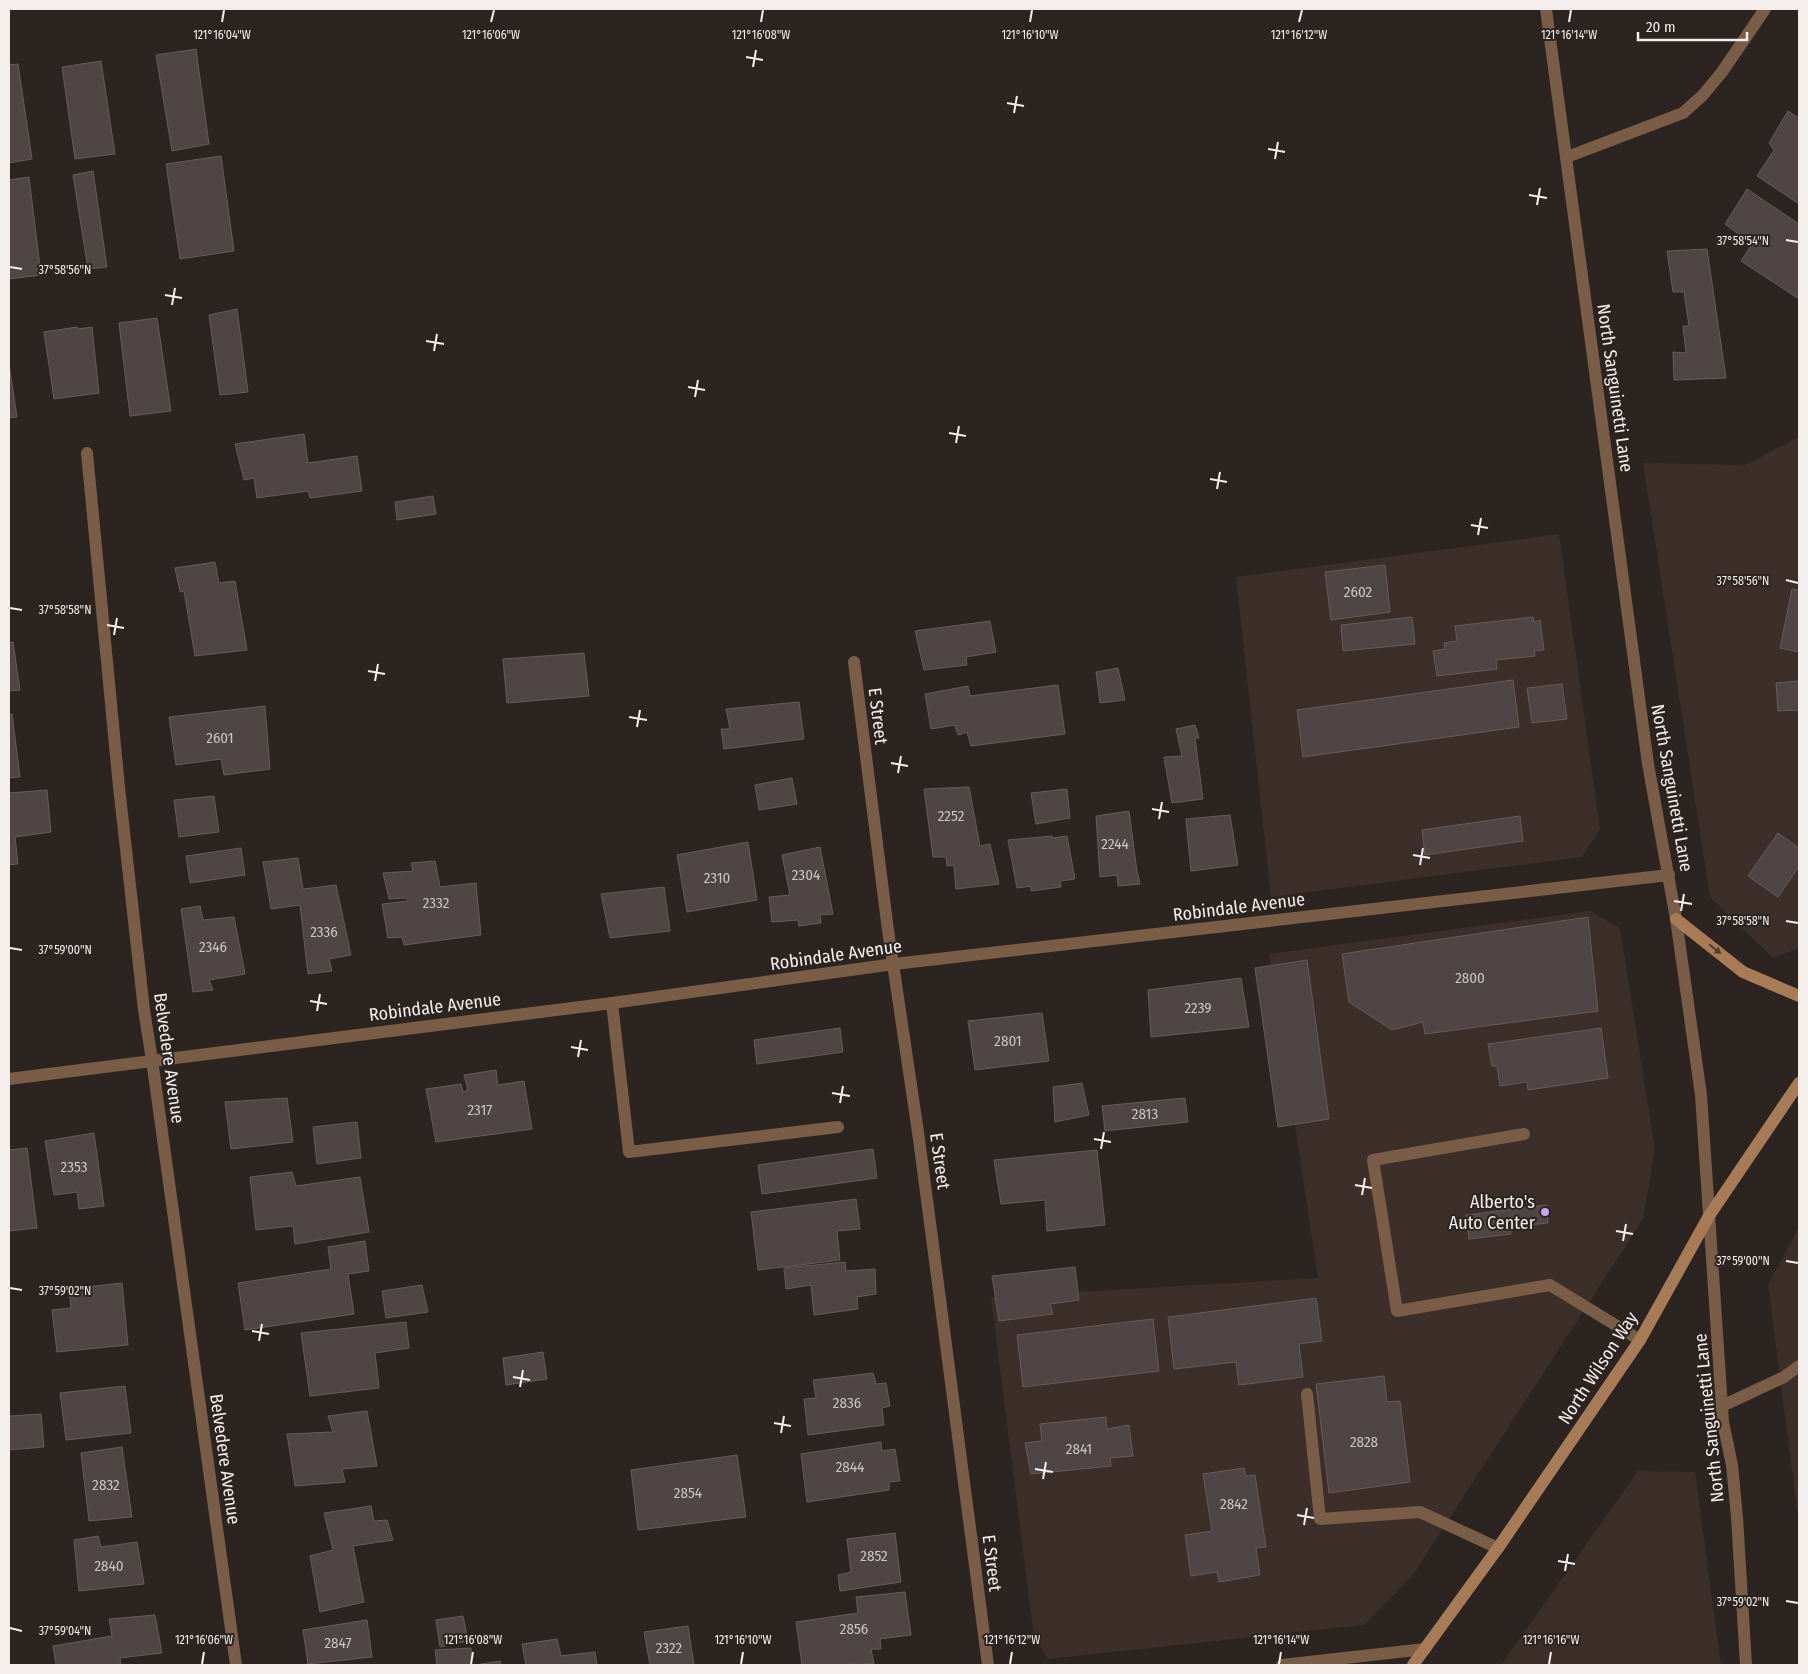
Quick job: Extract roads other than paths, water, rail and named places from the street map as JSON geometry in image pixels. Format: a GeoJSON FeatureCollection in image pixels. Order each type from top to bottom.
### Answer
{"type":"FeatureCollection","features":[{"type":"Feature","properties":{"kind":"main road"},"geometry":{"type":"LineString","coordinates":[[1676,919],[1743,972],[1799,996]]}},
{"type":"Feature","properties":{"kind":"main road","name":"North Wilson Way"},"geometry":{"type":"LineString","coordinates":[[1413,1665],[1498,1548],[1640,1340],[1708,1216],[1799,1083]]}},
{"type":"Feature","properties":{"kind":"street","name":"North Sanguinetti Lane"},"geometry":{"type":"LineString","coordinates":[[1546,9],[1648,764],[1669,875],[1701,1094],[1723,1422],[1732,1465],[1737,1517],[1746,1665]]}},
{"type":"Feature","properties":{"kind":"street"},"geometry":{"type":"LineString","coordinates":[[1567,157],[1684,113],[1703,95],[1722,72],[1764,9]]}},
{"type":"Feature","properties":{"kind":"street","name":"Belvedere Avenue"},"geometry":{"type":"LineString","coordinates":[[87,453],[120,797],[144,1010],[236,1665]]}},
{"type":"Feature","properties":{"kind":"street","name":"E Street"},"geometry":{"type":"LineString","coordinates":[[854,662],[888,930],[919,1139],[988,1665]]}},
{"type":"Feature","properties":{"kind":"street","name":"Robindale Avenue"},"geometry":{"type":"LineString","coordinates":[[9,1079],[612,1003],[894,964],[1669,875]]}},
{"type":"Feature","properties":{"kind":"street"},"geometry":{"type":"LineString","coordinates":[[612,1003],[629,1152],[838,1127]]}},
{"type":"Feature","properties":{"kind":"street"},"geometry":{"type":"LineString","coordinates":[[1524,1134],[1373,1160],[1396,1311],[1550,1285],[1640,1340]]}},
{"type":"Feature","properties":{"kind":"street"},"geometry":{"type":"LineString","coordinates":[[1722,1406],[1784,1377],[1799,1366]]}},
{"type":"Feature","properties":{"kind":"street"},"geometry":{"type":"LineString","coordinates":[[1307,1394],[1320,1519],[1420,1512],[1498,1548]]}},
{"type":"Feature","properties":{"kind":"street"},"geometry":{"type":"LineString","coordinates":[[1282,1665],[1425,1649]]}},
{"type":"Feature","properties":{"kind":"place","name":"Alberto's Auto Center"},"geometry":{"type":"Point","coordinates":[1545,1212]}}]}
